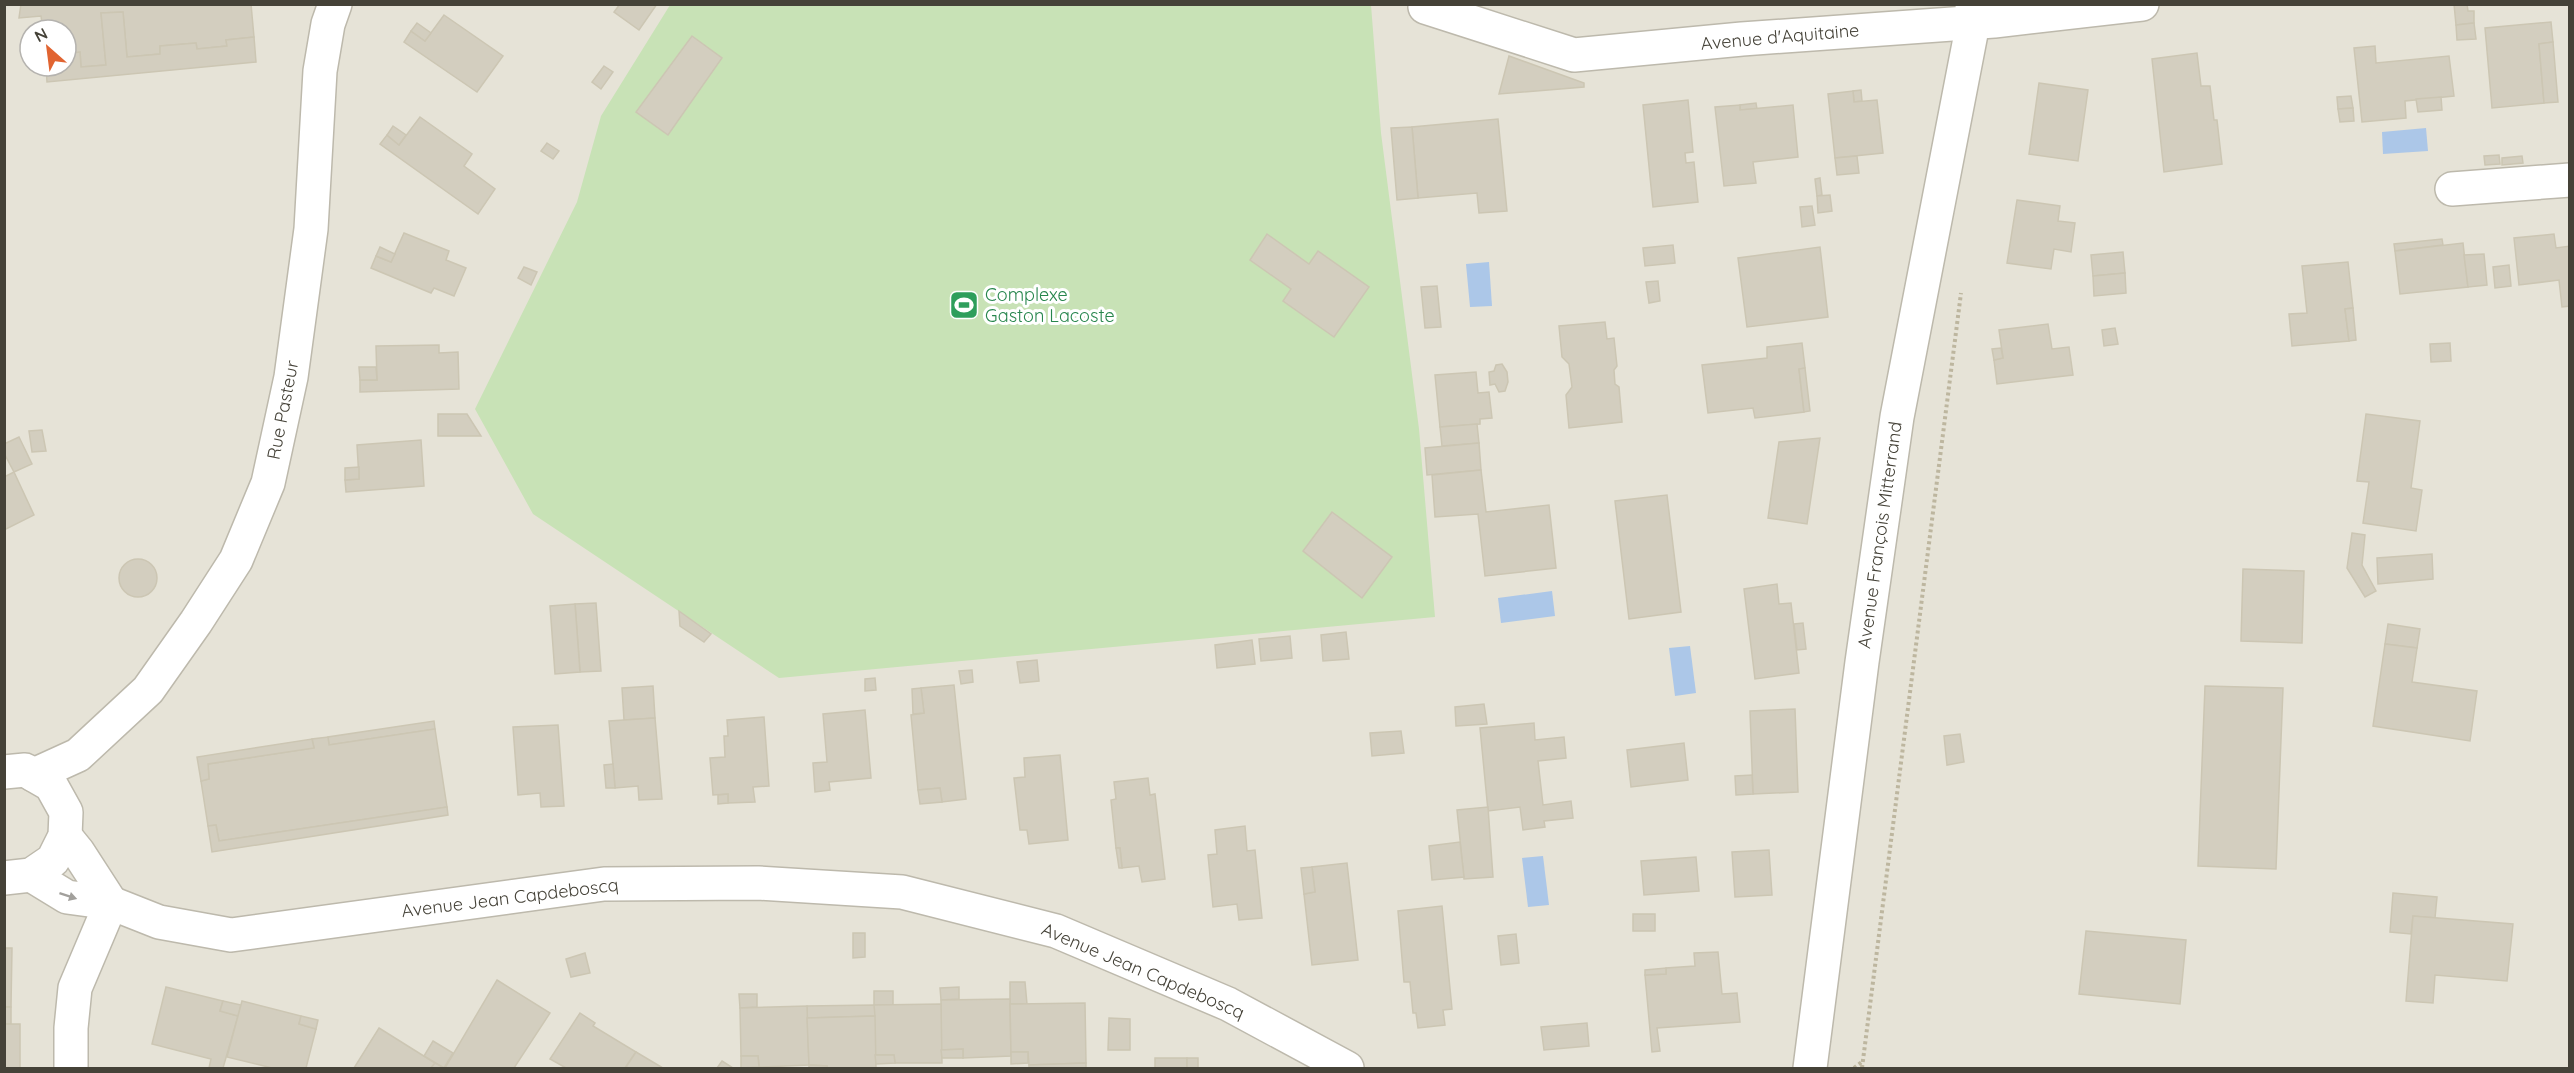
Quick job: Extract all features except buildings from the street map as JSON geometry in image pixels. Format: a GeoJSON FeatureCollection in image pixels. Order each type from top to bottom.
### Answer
{"type":"FeatureCollection","features":[{"type":"Feature","properties":{"kind":"street","name":"Rue Pasteur"},"geometry":{"type":"LineString","coordinates":[[19,773],[78,755],[148,690],[236,560],[268,483],[291,377],[311,229],[320,71],[328,24],[335,4]]}},
{"type":"Feature","properties":{"kind":"street","name":"Avenue d'Aquitaine"},"geometry":{"type":"LineString","coordinates":[[1425,7],[1574,55],[1742,39],[1898,16],[2142,4]]}},
{"type":"Feature","properties":{"kind":"street","name":"Avenue François Mitterrand"},"geometry":{"type":"LineString","coordinates":[[1810,1068],[1862,662],[1897,417],[1973,14]]}},
{"type":"Feature","properties":{"kind":"street"},"geometry":{"type":"LineString","coordinates":[[2452,189],[2570,180]]}},
{"type":"Feature","properties":{"kind":"street","name":"Rue Pasteur"},"geometry":{"type":"LineString","coordinates":[[60,802],[78,755]]}},
{"type":"Feature","properties":{"kind":"street"},"geometry":{"type":"LineString","coordinates":[[18,877],[53,860],[65,836],[66,812],[51,784],[19,773]]}},
{"type":"Feature","properties":{"kind":"street"},"geometry":{"type":"LineString","coordinates":[[65,836],[111,903],[75,988],[71,1028],[71,1068]]}},
{"type":"Feature","properties":{"kind":"street","name":"Avenue Jean Capdeboscq"},"geometry":{"type":"LineString","coordinates":[[18,877],[67,897],[111,903],[159,922],[231,935],[604,884],[758,882],[902,892],[1056,931],[1228,1004],[1347,1068]]}},
{"type":"Feature","properties":{"kind":"path"},"geometry":{"type":"LineString","coordinates":[[1862,1068],[1962,285]]}},
{"type":"Feature","properties":{"kind":"path"},"geometry":{"type":"LineString","coordinates":[[1854,1068],[1863,1060]]}},
{"type":"Feature","properties":{"kind":"shaded area"},"geometry":{"type":"Polygon","coordinates":[[[5,5],[2569,5],[2569,1068],[5,1068],[5,5]]]}},
{"type":"Feature","properties":{"kind":"green space","name":"Complexe Gaston Lacoste"},"geometry":{"type":"Polygon","coordinates":[[[670,5],[1371,5],[1381,133],[1419,429],[1435,617],[779,678],[533,514],[475,409],[577,202],[601,116],[670,5]]]}},
{"type":"Feature","properties":{"kind":"water"},"geometry":{"type":"Polygon","coordinates":[[[2426,128],[2428,151],[2383,154],[2382,132],[2426,128]]]}},
{"type":"Feature","properties":{"kind":"water"},"geometry":{"type":"Polygon","coordinates":[[[1489,262],[1492,306],[1470,307],[1466,264],[1489,262]]]}},
{"type":"Feature","properties":{"kind":"water"},"geometry":{"type":"Polygon","coordinates":[[[1552,591],[1555,616],[1501,623],[1498,598],[1552,591]]]}},
{"type":"Feature","properties":{"kind":"water"},"geometry":{"type":"Polygon","coordinates":[[[1690,646],[1696,693],[1675,696],[1669,648],[1690,646]]]}},
{"type":"Feature","properties":{"kind":"water"},"geometry":{"type":"Polygon","coordinates":[[[1543,856],[1549,905],[1528,907],[1522,858],[1543,856]]]}},
{"type":"Feature","properties":{"kind":"place","name":"Complexe Gaston Lacoste"},"geometry":{"type":"Point","coordinates":[964,305]}}]}
